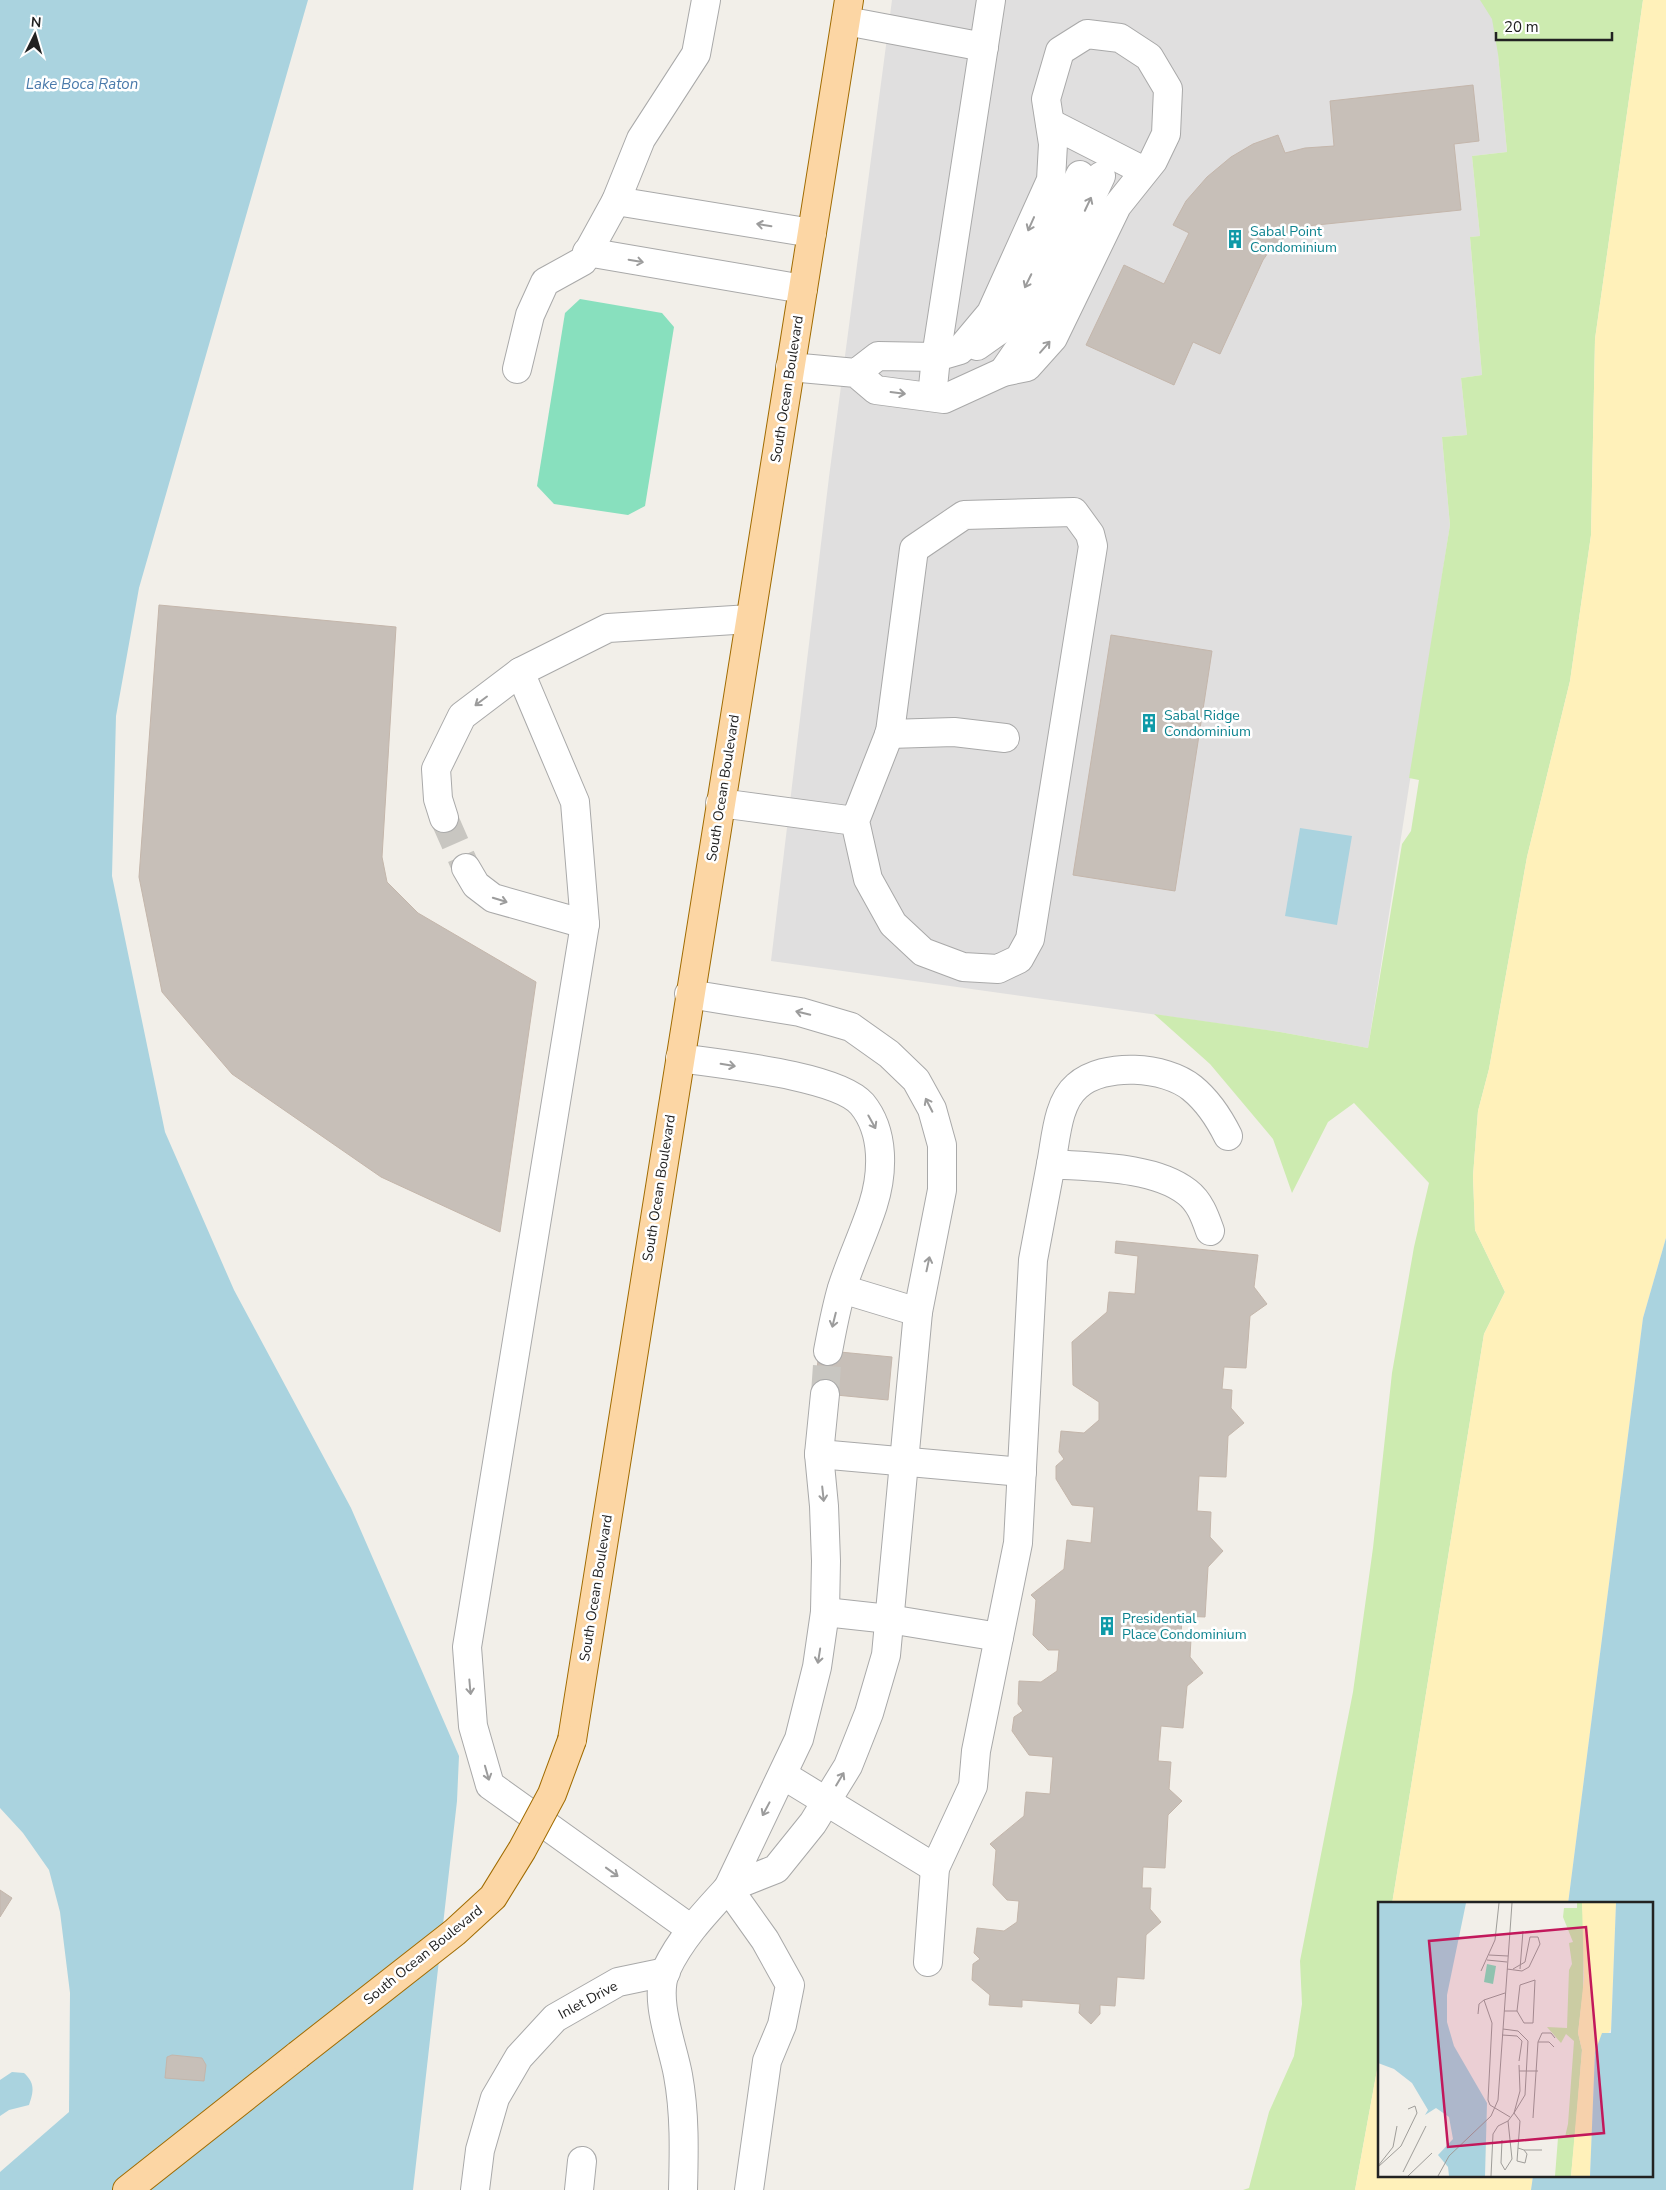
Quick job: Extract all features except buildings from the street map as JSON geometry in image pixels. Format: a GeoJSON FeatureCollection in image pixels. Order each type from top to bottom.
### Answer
{"type":"FeatureCollection","features":[{"type":"Feature","properties":{"kind":"main road","name":"South Ocean Boulevard"},"geometry":{"type":"LineString","coordinates":[[127,2190],[447,1938],[492,1897],[522,1850],[552,1794],[572,1740],[689,994],[847,11]]}},
{"type":"Feature","properties":{"kind":"lane"},"geometry":{"type":"LineString","coordinates":[[517,368],[530,315],[545,282],[583,261],[616,201],[641,139],[696,54],[706,0]]}},
{"type":"Feature","properties":{"kind":"lane"},"geometry":{"type":"LineString","coordinates":[[932,397],[948,354],[984,46],[992,0]]}},
{"type":"Feature","properties":{"kind":"lane"},"geometry":{"type":"LineString","coordinates":[[847,11],[984,46]]}},
{"type":"Feature","properties":{"kind":"lane"},"geometry":{"type":"LineString","coordinates":[[790,367],[856,373],[876,390],[944,399],[1003,372],[1028,367],[1053,338],[1117,206],[1153,161],[1166,134],[1168,89],[1149,57],[1120,38],[1087,34],[1060,51],[1046,98],[1053,144],[1051,180],[991,313],[948,354]]}},
{"type":"Feature","properties":{"kind":"lane"},"geometry":{"type":"LineString","coordinates":[[1050,123],[1144,171]]}},
{"type":"Feature","properties":{"kind":"lane"},"geometry":{"type":"LineString","coordinates":[[856,373],[878,356],[948,354],[975,348],[1008,324],[1090,175],[1023,343],[1003,372]]}},
{"type":"Feature","properties":{"kind":"lane"},"geometry":{"type":"LineString","coordinates":[[616,201],[812,233]]}},
{"type":"Feature","properties":{"kind":"lane"},"geometry":{"type":"LineString","coordinates":[[588,252],[803,289]]}},
{"type":"Feature","properties":{"kind":"lane"},"geometry":{"type":"LineString","coordinates":[[1074,512],[1090,534],[1093,546],[1030,939],[1019,959],[998,969],[963,966],[923,952],[893,924],[868,879],[855,821],[889,734],[914,549],[964,515],[1074,512]]}},
{"type":"Feature","properties":{"kind":"lane"},"geometry":{"type":"LineString","coordinates":[[444,818],[438,799],[436,769],[462,716],[520,672],[608,628],[750,619]]}},
{"type":"Feature","properties":{"kind":"lane"},"geometry":{"type":"LineString","coordinates":[[520,672],[575,802],[585,924],[467,1647],[473,1726],[490,1785],[691,1929]]}},
{"type":"Feature","properties":{"kind":"lane"},"geometry":{"type":"LineString","coordinates":[[889,734],[954,732],[1005,738]]}},
{"type":"Feature","properties":{"kind":"lane"},"geometry":{"type":"LineString","coordinates":[[720,803],[855,821]]}},
{"type":"Feature","properties":{"kind":"lane"},"geometry":{"type":"LineString","coordinates":[[466,868],[476,885],[493,898],[585,924]]}},
{"type":"Feature","properties":{"kind":"lane"},"geometry":{"type":"LineString","coordinates":[[689,994],[800,1012],[851,1027],[889,1054],[916,1080],[932,1109],[942,1145],[942,1190],[918,1312],[886,1655],[870,1713],[848,1766],[813,1824],[776,1869],[728,1888]]}},
{"type":"Feature","properties":{"kind":"lane"},"geometry":{"type":"LineString","coordinates":[[680,1058],[794,1075],[835,1087],[862,1103],[879,1135],[880,1170],[873,1204],[842,1289],[828,1351]]}},
{"type":"Feature","properties":{"kind":"lane"},"geometry":{"type":"LineString","coordinates":[[928,1962],[934,1868],[973,1786],[976,1751],[1018,1543],[1033,1260],[1064,1103],[1077,1085],[1104,1072],[1131,1069],[1164,1074],[1191,1087],[1220,1120],[1228,1136]]}},
{"type":"Feature","properties":{"kind":"lane"},"geometry":{"type":"LineString","coordinates":[[1051,1164],[1133,1172],[1166,1180],[1187,1192],[1202,1209],[1210,1231]]}},
{"type":"Feature","properties":{"kind":"lane"},"geometry":{"type":"LineString","coordinates":[[842,1289],[918,1312]]}},
{"type":"Feature","properties":{"kind":"lane"},"geometry":{"type":"LineString","coordinates":[[683,2190],[684,2134],[678,2075],[665,2028],[663,1994],[666,1972],[691,1929],[728,1888],[799,1739],[817,1667],[825,1612],[824,1506],[819,1454],[824,1394]]}},
{"type":"Feature","properties":{"kind":"lane"},"geometry":{"type":"LineString","coordinates":[[819,1454],[1022,1472]]}},
{"type":"Feature","properties":{"kind":"lane"},"geometry":{"type":"LineString","coordinates":[[825,1612],[889,1619],[999,1637]]}},
{"type":"Feature","properties":{"kind":"lane"},"geometry":{"type":"LineString","coordinates":[[783,1775],[934,1868]]}},
{"type":"Feature","properties":{"kind":"lane"},"geometry":{"type":"LineString","coordinates":[[728,1888],[765,1940],[790,1985],[782,2025],[767,2062],[750,2190]]}},
{"type":"Feature","properties":{"kind":"lane","name":"Inlet Drive"},"geometry":{"type":"LineString","coordinates":[[475,2190],[480,2150],[495,2098],[519,2057],[555,2018],[618,1982],[666,1972]]}},
{"type":"Feature","properties":{"kind":"lane"},"geometry":{"type":"LineString","coordinates":[[578,2190],[582,2161]]}},
{"type":"Feature","properties":{"kind":"shaded area"},"geometry":{"type":"Polygon","coordinates":[[[892,0],[1541,0],[1498,54],[1507,152],[1472,156],[1480,236],[1470,237],[1482,375],[1461,378],[1467,435],[1442,437],[1450,525],[1368,1048],[1280,1032],[771,961],[829,477],[892,0]]]}},
{"type":"Feature","properties":{"kind":"green space"},"geometry":{"type":"Polygon","coordinates":[[[1480,0],[1643,0],[1595,339],[1591,535],[1570,681],[1527,857],[1489,1069],[1478,1111],[1473,1176],[1475,1230],[1505,1292],[1484,1334],[1392,1902],[1378,1902],[1378,2059],[1355,2190],[1243,2190],[1249,2188],[1269,2112],[1294,2056],[1302,2004],[1300,1961],[1353,1692],[1373,1548],[1392,1373],[1414,1247],[1429,1183],[1354,1103],[1328,1122],[1292,1193],[1273,1139],[1210,1064],[1154,1014],[1280,1032],[1368,1048],[1402,844],[1411,831],[1419,780],[1409,778],[1450,525],[1442,437],[1467,435],[1461,378],[1482,375],[1470,237],[1480,236],[1472,156],[1507,152],[1498,54],[1492,19],[1480,0]]]}},
{"type":"Feature","properties":{"kind":"green space"},"geometry":{"type":"Polygon","coordinates":[[[580,299],[662,313],[674,327],[645,506],[628,515],[554,504],[537,486],[565,313],[580,299]]]}},
{"type":"Feature","properties":{"kind":"sand"},"geometry":{"type":"Polygon","coordinates":[[[1643,0],[1666,0],[1666,1238],[1643,1318],[1568,1902],[1392,1902],[1484,1334],[1505,1292],[1475,1230],[1473,1176],[1478,1111],[1489,1069],[1527,857],[1570,681],[1591,535],[1595,339],[1643,0]]]}},
{"type":"Feature","properties":{"kind":"sand"},"geometry":{"type":"Polygon","coordinates":[[[1378,2059],[1378,2178],[1533,2178],[1531,2190],[1355,2190],[1378,2059]]]}},
{"type":"Feature","properties":{"kind":"water","name":"Lake Boca Raton"},"geometry":{"type":"Polygon","coordinates":[[[0,0],[308,0],[139,588],[116,716],[112,876],[165,1132],[234,1290],[351,1508],[459,1756],[457,1801],[413,2190],[0,2190],[0,2172],[69,2112],[70,1993],[60,1912],[49,1870],[23,1833],[0,1808],[0,0]]]}},
{"type":"Feature","properties":{"kind":"water"},"geometry":{"type":"Polygon","coordinates":[[[1300,828],[1352,836],[1337,925],[1285,916],[1300,828]]]}},
{"type":"Feature","properties":{"kind":"water"},"geometry":{"type":"Polygon","coordinates":[[[1666,1238],[1666,2190],[1531,2190],[1533,2178],[1654,2178],[1654,1902],[1568,1902],[1643,1318],[1666,1238]]]}},
{"type":"Feature","properties":{"kind":"water"},"geometry":{"type":"Polygon","coordinates":[[[12,2072],[24,2073],[30,2080],[33,2091],[31,2100],[29,2105],[9,2110],[0,2116],[0,2080],[12,2072]]]}},
{"type":"Feature","properties":{"kind":"tunnel"},"geometry":{"type":"LineString","coordinates":[[444,818],[466,868]]}},
{"type":"Feature","properties":{"kind":"tunnel"},"geometry":{"type":"LineString","coordinates":[[825,1394],[828,1351]]}},
{"type":"Feature","properties":{"kind":"place","name":"Sabal Point Condominium"},"geometry":{"type":"Point","coordinates":[1235,239]}},
{"type":"Feature","properties":{"kind":"place","name":"Sabal Ridge Condominium"},"geometry":{"type":"Point","coordinates":[1149,723]}},
{"type":"Feature","properties":{"kind":"place","name":"Presidential Place Condominium"},"geometry":{"type":"Point","coordinates":[1107,1626]}}]}
